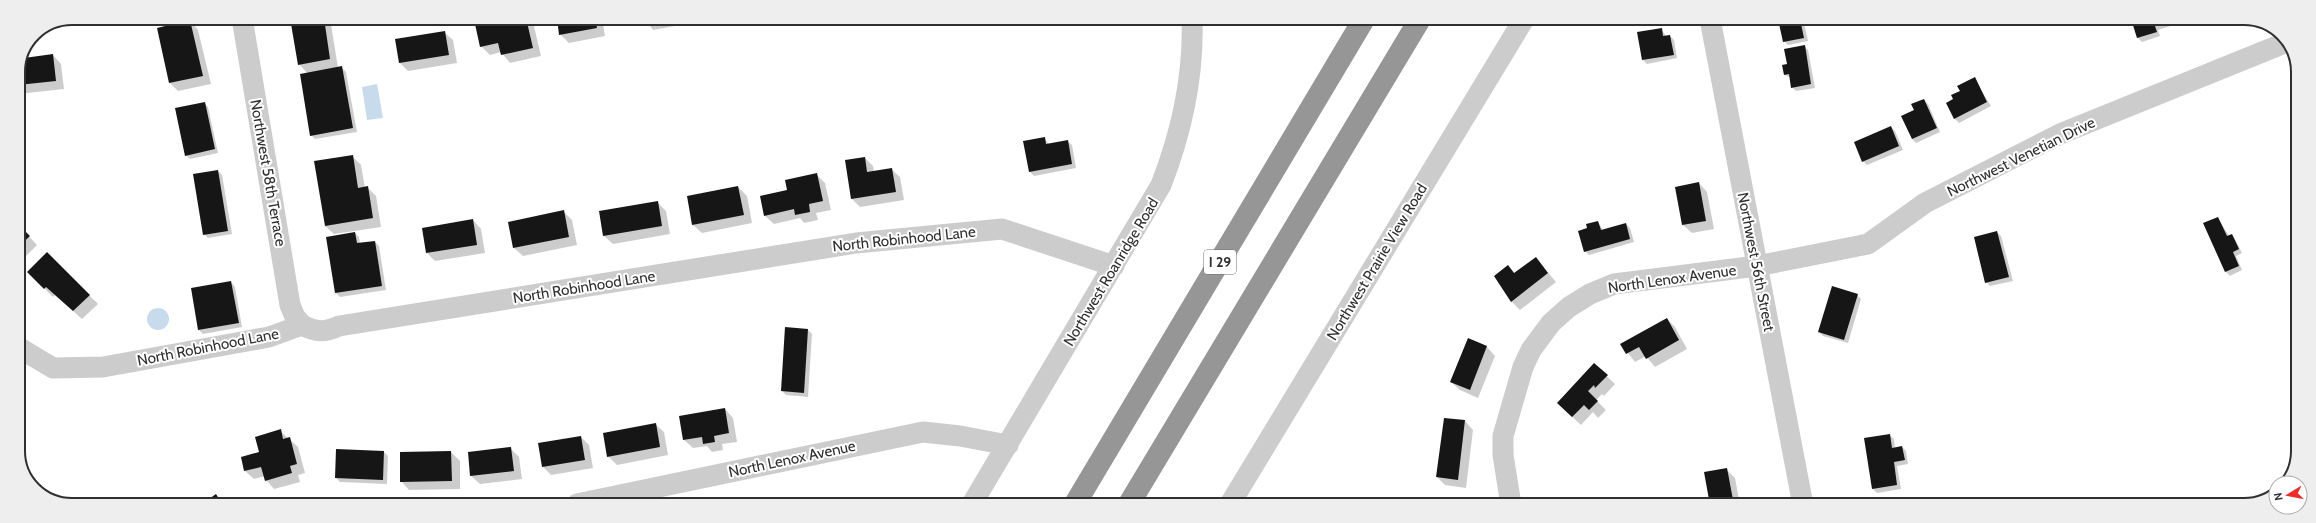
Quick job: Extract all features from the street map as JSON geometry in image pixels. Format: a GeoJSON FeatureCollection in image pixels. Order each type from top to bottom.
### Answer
{"type":"FeatureCollection","features":[{"type":"Feature","properties":{"kind":"highway","name":"I 29"},"geometry":{"type":"LineString","coordinates":[[1079,498],[1360,25]]}},
{"type":"Feature","properties":{"kind":"highway"},"geometry":{"type":"LineString","coordinates":[[1132,498],[1416,25]]}},
{"type":"Feature","properties":{"kind":"street","name":"Northwest 58th Terrace"},"geometry":{"type":"LineString","coordinates":[[243,25],[290,305],[295,317],[302,325]]}},
{"type":"Feature","properties":{"kind":"street","name":"Northwest Roanridge Road"},"geometry":{"type":"LineString","coordinates":[[976,498],[1156,196],[1175,150],[1184,114],[1190,77],[1192,25]]}},
{"type":"Feature","properties":{"kind":"street","name":"Northwest Prairie View Road"},"geometry":{"type":"LineString","coordinates":[[1234,498],[1520,25]]}},
{"type":"Feature","properties":{"kind":"street","name":"Northwest 56th Street"},"geometry":{"type":"LineString","coordinates":[[1711,25],[1802,498]]}},
{"type":"Feature","properties":{"kind":"street","name":"Northwest Venetian Drive"},"geometry":{"type":"LineString","coordinates":[[1757,266],[1868,244],[1925,203],[2060,134],[2282,44]]}},
{"type":"Feature","properties":{"kind":"street","name":"North Robinhood Lane"},"geometry":{"type":"LineString","coordinates":[[25,351],[53,368],[110,366],[269,337],[302,325],[315,332],[328,331],[339,326],[856,243],[1002,229],[1114,266]]}},
{"type":"Feature","properties":{"kind":"street","name":"North Lenox Avenue"},"geometry":{"type":"LineString","coordinates":[[1510,498],[1503,455],[1503,436],[1506,421],[1523,367],[1531,350],[1551,323],[1574,304],[1590,294],[1614,284],[1757,266]]}},
{"type":"Feature","properties":{"kind":"street","name":"North Lenox Avenue"},"geometry":{"type":"LineString","coordinates":[[606,498],[923,432],[960,436],[1008,445]]}},
{"type":"Feature","properties":{"kind":"water"},"geometry":{"type":"Polygon","coordinates":[[[377,84],[383,118],[367,120],[362,87],[377,84]]]}},
{"type":"Feature","properties":{"kind":"water"},"geometry":{"type":"Polygon","coordinates":[[[158,308],[166,311],[169,319],[166,327],[158,330],[150,327],[147,319],[150,311],[158,308]]]}},
{"type":"Feature","properties":{"kind":"building"},"geometry":{"type":"Polygon","coordinates":[[[169,25],[191,25],[203,76],[169,83],[157,28],[169,25]]]}},
{"type":"Feature","properties":{"kind":"building"},"geometry":{"type":"Polygon","coordinates":[[[291,25],[325,25],[330,59],[298,65],[291,25]]]}},
{"type":"Feature","properties":{"kind":"building"},"geometry":{"type":"Polygon","coordinates":[[[475,25],[528,25],[533,48],[501,55],[498,43],[480,47],[475,25]]]}},
{"type":"Feature","properties":{"kind":"building"},"geometry":{"type":"Polygon","coordinates":[[[558,25],[596,25],[597,28],[559,35],[558,25]]]}},
{"type":"Feature","properties":{"kind":"building"},"geometry":{"type":"Polygon","coordinates":[[[1779,25],[1801,25],[1804,38],[1783,42],[1779,25]]]}},
{"type":"Feature","properties":{"kind":"building"},"geometry":{"type":"Polygon","coordinates":[[[2133,25],[2158,25],[2155,26],[2157,32],[2137,38],[2133,25]]]}},
{"type":"Feature","properties":{"kind":"building"},"geometry":{"type":"Polygon","coordinates":[[[1662,28],[1663,36],[1670,35],[1674,55],[1642,60],[1637,32],[1662,28]]]}},
{"type":"Feature","properties":{"kind":"building"},"geometry":{"type":"Polygon","coordinates":[[[445,31],[449,55],[399,63],[395,39],[445,31]]]}},
{"type":"Feature","properties":{"kind":"building"},"geometry":{"type":"Polygon","coordinates":[[[1805,45],[1811,84],[1791,88],[1789,74],[1784,75],[1782,65],[1787,64],[1784,49],[1805,45]]]}},
{"type":"Feature","properties":{"kind":"building"},"geometry":{"type":"Polygon","coordinates":[[[53,54],[56,81],[25,84],[25,72],[28,57],[53,54]]]}},
{"type":"Feature","properties":{"kind":"building"},"geometry":{"type":"Polygon","coordinates":[[[342,66],[353,128],[310,136],[300,74],[342,66]]]}},
{"type":"Feature","properties":{"kind":"building"},"geometry":{"type":"Polygon","coordinates":[[[1975,77],[1987,102],[1954,119],[1946,103],[1953,99],[1951,95],[1960,91],[1957,86],[1975,77]]]}},
{"type":"Feature","properties":{"kind":"building"},"geometry":{"type":"Polygon","coordinates":[[[1924,99],[1937,128],[1912,139],[1901,116],[1914,110],[1911,104],[1924,99]]]}},
{"type":"Feature","properties":{"kind":"building"},"geometry":{"type":"Polygon","coordinates":[[[205,102],[215,149],[185,156],[175,108],[205,102]]]}},
{"type":"Feature","properties":{"kind":"building"},"geometry":{"type":"Polygon","coordinates":[[[1891,126],[1899,146],[1862,162],[1854,142],[1891,126]]]}},
{"type":"Feature","properties":{"kind":"building"},"geometry":{"type":"Polygon","coordinates":[[[1045,137],[1046,144],[1068,140],[1072,164],[1029,172],[1023,141],[1045,137]]]}},
{"type":"Feature","properties":{"kind":"building"},"geometry":{"type":"Polygon","coordinates":[[[353,155],[358,188],[368,186],[373,218],[325,226],[314,161],[353,155]]]}},
{"type":"Feature","properties":{"kind":"building"},"geometry":{"type":"Polygon","coordinates":[[[865,157],[867,172],[892,168],[896,192],[851,199],[845,160],[865,157]]]}},
{"type":"Feature","properties":{"kind":"building"},"geometry":{"type":"Polygon","coordinates":[[[218,170],[228,231],[203,235],[193,174],[218,170]]]}},
{"type":"Feature","properties":{"kind":"building"},"geometry":{"type":"Polygon","coordinates":[[[817,173],[823,201],[809,204],[810,212],[795,215],[794,209],[764,216],[760,196],[787,190],[785,180],[817,173]]]}},
{"type":"Feature","properties":{"kind":"building"},"geometry":{"type":"Polygon","coordinates":[[[1699,182],[1706,221],[1682,225],[1675,187],[1699,182]]]}},
{"type":"Feature","properties":{"kind":"building"},"geometry":{"type":"Polygon","coordinates":[[[738,186],[744,215],[692,225],[687,196],[738,186]]]}},
{"type":"Feature","properties":{"kind":"building"},"geometry":{"type":"Polygon","coordinates":[[[658,201],[662,226],[603,236],[599,211],[658,201]]]}},
{"type":"Feature","properties":{"kind":"building"},"geometry":{"type":"Polygon","coordinates":[[[564,210],[569,237],[513,248],[508,222],[564,210]]]}},
{"type":"Feature","properties":{"kind":"building"},"geometry":{"type":"Polygon","coordinates":[[[2218,217],[2227,236],[2232,234],[2239,249],[2233,252],[2239,266],[2225,272],[2203,223],[2218,217]]]}},
{"type":"Feature","properties":{"kind":"building"},"geometry":{"type":"Polygon","coordinates":[[[473,219],[477,245],[426,253],[422,228],[473,219]]]}},
{"type":"Feature","properties":{"kind":"building"},"geometry":{"type":"Polygon","coordinates":[[[1598,221],[1601,230],[1626,223],[1630,239],[1584,252],[1578,231],[1587,228],[1586,224],[1598,221]]]}},
{"type":"Feature","properties":{"kind":"building"},"geometry":{"type":"Polygon","coordinates":[[[25,231],[30,236],[25,241],[25,231]]]}},
{"type":"Feature","properties":{"kind":"building"},"geometry":{"type":"Polygon","coordinates":[[[1997,231],[2009,277],[1985,283],[1974,237],[1997,231]]]}},
{"type":"Feature","properties":{"kind":"building"},"geometry":{"type":"Polygon","coordinates":[[[355,232],[357,243],[375,241],[382,286],[335,293],[326,237],[355,232]]]}},
{"type":"Feature","properties":{"kind":"building"},"geometry":{"type":"Polygon","coordinates":[[[47,252],[90,295],[73,311],[46,287],[44,289],[27,272],[47,252]]]}},
{"type":"Feature","properties":{"kind":"building"},"geometry":{"type":"Polygon","coordinates":[[[1536,257],[1548,273],[1511,302],[1494,276],[1508,265],[1514,273],[1536,257]]]}},
{"type":"Feature","properties":{"kind":"building"},"geometry":{"type":"Polygon","coordinates":[[[231,281],[239,323],[198,330],[191,288],[231,281]]]}},
{"type":"Feature","properties":{"kind":"building"},"geometry":{"type":"Polygon","coordinates":[[[1832,286],[1858,294],[1844,340],[1818,332],[1832,286]]]}},
{"type":"Feature","properties":{"kind":"building"},"geometry":{"type":"Polygon","coordinates":[[[1667,318],[1679,340],[1646,359],[1639,347],[1626,354],[1620,344],[1667,318]]]}},
{"type":"Feature","properties":{"kind":"building"},"geometry":{"type":"Polygon","coordinates":[[[785,327],[808,329],[804,393],[781,391],[785,327]]]}},
{"type":"Feature","properties":{"kind":"building"},"geometry":{"type":"Polygon","coordinates":[[[1468,338],[1487,346],[1470,390],[1450,382],[1468,338]]]}},
{"type":"Feature","properties":{"kind":"building"},"geometry":{"type":"Polygon","coordinates":[[[1594,363],[1608,375],[1595,388],[1594,385],[1588,391],[1598,401],[1589,410],[1584,405],[1572,417],[1557,403],[1594,363]]]}},
{"type":"Feature","properties":{"kind":"building"},"geometry":{"type":"Polygon","coordinates":[[[725,408],[729,433],[714,436],[715,442],[703,444],[702,437],[683,440],[679,416],[725,408]]]}},
{"type":"Feature","properties":{"kind":"building"},"geometry":{"type":"Polygon","coordinates":[[[1444,418],[1465,420],[1458,480],[1436,477],[1444,418]]]}},
{"type":"Feature","properties":{"kind":"building"},"geometry":{"type":"Polygon","coordinates":[[[656,423],[660,447],[607,457],[603,433],[656,423]]]}},
{"type":"Feature","properties":{"kind":"building"},"geometry":{"type":"Polygon","coordinates":[[[281,429],[283,439],[290,437],[297,464],[290,466],[292,473],[265,481],[261,467],[244,471],[241,457],[259,452],[255,437],[281,429]]]}},
{"type":"Feature","properties":{"kind":"building"},"geometry":{"type":"Polygon","coordinates":[[[1890,434],[1892,448],[1902,446],[1905,460],[1894,462],[1897,485],[1872,489],[1864,438],[1890,434]]]}},
{"type":"Feature","properties":{"kind":"building"},"geometry":{"type":"Polygon","coordinates":[[[581,436],[585,460],[542,467],[538,443],[581,436]]]}},
{"type":"Feature","properties":{"kind":"building"},"geometry":{"type":"Polygon","coordinates":[[[511,447],[514,471],[470,476],[468,452],[511,447]]]}},
{"type":"Feature","properties":{"kind":"building"},"geometry":{"type":"Polygon","coordinates":[[[336,449],[384,451],[383,480],[335,478],[336,449]]]}},
{"type":"Feature","properties":{"kind":"building"},"geometry":{"type":"Polygon","coordinates":[[[451,451],[452,481],[400,482],[400,452],[451,451]]]}},
{"type":"Feature","properties":{"kind":"building"},"geometry":{"type":"Polygon","coordinates":[[[1727,468],[1733,498],[1709,498],[1704,472],[1727,468]]]}},
{"type":"Feature","properties":{"kind":"building"},"geometry":{"type":"Polygon","coordinates":[[[216,494],[218,498],[210,498],[216,494]]]}}]}
